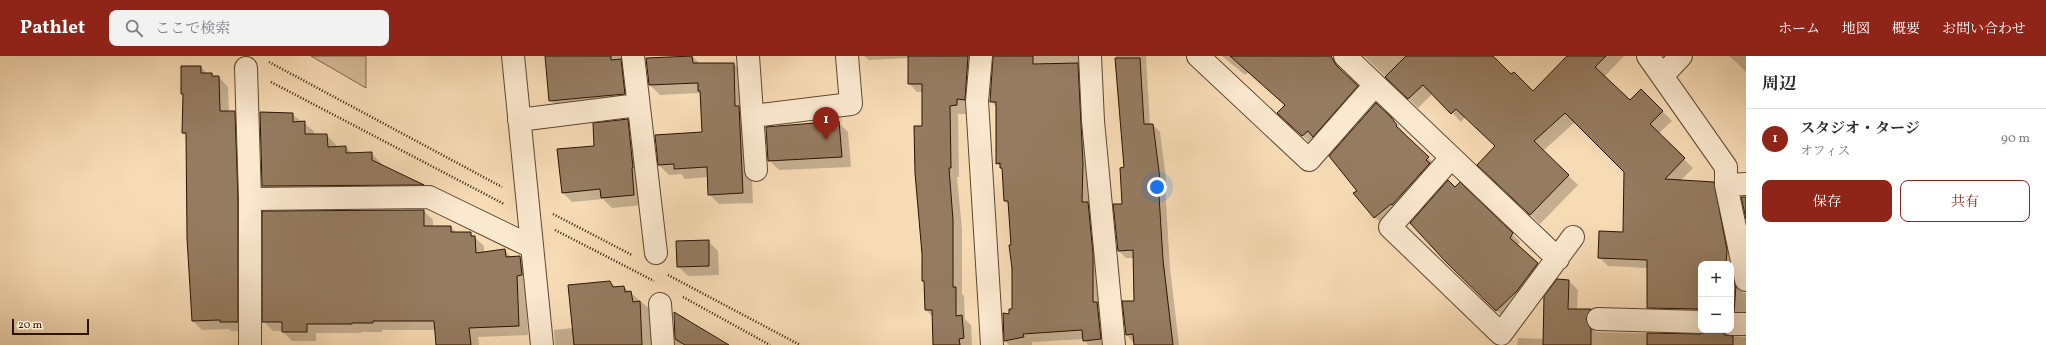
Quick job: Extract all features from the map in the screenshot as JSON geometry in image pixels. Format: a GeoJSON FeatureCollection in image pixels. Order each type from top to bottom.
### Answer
{"type":"FeatureCollection","features":[{"type":"Feature","properties":{"kind":"street"},"geometry":{"type":"LineString","coordinates":[[513,56],[542,345]]}},
{"type":"Feature","properties":{"kind":"street"},"geometry":{"type":"LineString","coordinates":[[633,56],[656,252]]}},
{"type":"Feature","properties":{"kind":"street"},"geometry":{"type":"LineString","coordinates":[[748,56],[756,170]]}},
{"type":"Feature","properties":{"kind":"street"},"geometry":{"type":"LineString","coordinates":[[753,116],[851,104],[848,56]]}},
{"type":"Feature","properties":{"kind":"street"},"geometry":{"type":"LineString","coordinates":[[981,56],[977,101],[992,345]]}},
{"type":"Feature","properties":{"kind":"street"},"geometry":{"type":"LineString","coordinates":[[1090,56],[1093,121],[1114,345]]}},
{"type":"Feature","properties":{"kind":"street"},"geometry":{"type":"LineString","coordinates":[[1198,56],[1309,160],[1375,85]]}},
{"type":"Feature","properties":{"kind":"street"},"geometry":{"type":"LineString","coordinates":[[1345,56],[1558,259]]}},
{"type":"Feature","properties":{"kind":"street"},"geometry":{"type":"LineString","coordinates":[[1648,56],[1663,75],[1736,184],[1746,277]]}},
{"type":"Feature","properties":{"kind":"street"},"geometry":{"type":"LineString","coordinates":[[1663,75],[1681,56]]}},
{"type":"Feature","properties":{"kind":"street"},"geometry":{"type":"LineString","coordinates":[[246,68],[250,199],[250,345]]}},
{"type":"Feature","properties":{"kind":"street"},"geometry":{"type":"LineString","coordinates":[[519,120],[638,105]]}},
{"type":"Feature","properties":{"kind":"street"},"geometry":{"type":"LineString","coordinates":[[1451,158],[1390,227],[1501,334],[1573,237]]}},
{"type":"Feature","properties":{"kind":"street"},"geometry":{"type":"LineString","coordinates":[[250,199],[429,197],[532,247]]}},
{"type":"Feature","properties":{"kind":"street"},"geometry":{"type":"LineString","coordinates":[[663,345],[666,294]]}},
{"type":"Feature","properties":{"kind":"street"},"geometry":{"type":"LineString","coordinates":[[1598,319],[1698,322]]}},
{"type":"Feature","properties":{"kind":"street"},"geometry":{"type":"LineString","coordinates":[[1734,324],[1746,324]]}},
{"type":"Feature","properties":{"kind":"path"},"geometry":{"type":"LineString","coordinates":[[246,68],[529,217],[666,294],[770,345]]}},
{"type":"Feature","properties":{"kind":"shaded area"},"geometry":{"type":"Polygon","coordinates":[[[311,56],[366,56],[366,88],[311,56]]]}},
{"type":"Feature","properties":{"kind":"building"},"geometry":{"type":"Polygon","coordinates":[[[545,56],[611,56],[611,60],[621,59],[625,94],[549,101],[545,56]]]}},
{"type":"Feature","properties":{"kind":"building"},"geometry":{"type":"Polygon","coordinates":[[[692,56],[693,63],[734,63],[735,106],[739,106],[743,193],[708,195],[707,167],[674,169],[674,164],[658,165],[655,135],[702,132],[700,91],[698,91],[698,83],[649,85],[646,58],[692,56]]]}},
{"type":"Feature","properties":{"kind":"building"},"geometry":{"type":"Polygon","coordinates":[[[908,56],[968,56],[965,100],[957,99],[957,105],[950,106],[951,168],[949,168],[953,220],[953,287],[956,287],[956,316],[962,315],[964,338],[959,339],[960,345],[933,345],[932,310],[925,310],[915,173],[914,126],[922,126],[922,84],[908,84],[908,56]]]}},
{"type":"Feature","properties":{"kind":"building"},"geometry":{"type":"Polygon","coordinates":[[[993,56],[1033,56],[1033,64],[1078,63],[1083,164],[1082,202],[1088,202],[1093,253],[1093,302],[1097,302],[1101,339],[1083,341],[1082,330],[1023,334],[1024,337],[1004,341],[1003,313],[1009,314],[1009,309],[1012,309],[1012,268],[1009,245],[1011,245],[1008,201],[1004,201],[1002,168],[1000,168],[1000,163],[996,164],[996,102],[990,102],[993,56]]]}},
{"type":"Feature","properties":{"kind":"building"},"geometry":{"type":"Polygon","coordinates":[[[1230,56],[1331,56],[1336,65],[1358,86],[1313,137],[1308,131],[1302,136],[1277,113],[1285,105],[1230,56]]]}},
{"type":"Feature","properties":{"kind":"building"},"geometry":{"type":"Polygon","coordinates":[[[1406,56],[1493,56],[1511,74],[1514,72],[1533,91],[1567,56],[1606,56],[1595,67],[1630,100],[1641,89],[1663,111],[1650,124],[1685,158],[1665,179],[1714,182],[1727,250],[1726,261],[1698,261],[1698,309],[1647,308],[1647,260],[1598,258],[1599,231],[1623,232],[1624,172],[1565,113],[1534,141],[1569,175],[1530,215],[1477,165],[1495,146],[1456,109],[1451,114],[1423,85],[1408,99],[1385,77],[1406,56]]]}},
{"type":"Feature","properties":{"kind":"building"},"geometry":{"type":"Polygon","coordinates":[[[1115,58],[1140,58],[1144,124],[1153,124],[1160,179],[1158,179],[1163,260],[1173,345],[1134,345],[1133,334],[1126,335],[1122,301],[1134,301],[1133,250],[1118,251],[1113,204],[1122,204],[1120,168],[1124,167],[1115,58]]]}},
{"type":"Feature","properties":{"kind":"building"},"geometry":{"type":"Polygon","coordinates":[[[181,66],[201,66],[201,73],[212,73],[212,76],[219,76],[220,111],[235,111],[238,199],[238,322],[220,322],[220,320],[192,321],[187,238],[186,133],[182,133],[183,94],[181,94],[181,66]]]}},
{"type":"Feature","properties":{"kind":"building"},"geometry":{"type":"Polygon","coordinates":[[[1376,103],[1391,117],[1397,125],[1396,126],[1429,157],[1426,160],[1430,163],[1392,205],[1391,204],[1374,218],[1353,193],[1357,191],[1329,156],[1376,103]]]}},
{"type":"Feature","properties":{"kind":"building"},"geometry":{"type":"Polygon","coordinates":[[[260,112],[293,113],[293,122],[305,121],[305,134],[327,134],[328,147],[346,146],[346,153],[372,152],[372,160],[424,185],[262,186],[260,112]]]}},
{"type":"Feature","properties":{"kind":"building"},"geometry":{"type":"Polygon","coordinates":[[[628,119],[634,195],[601,198],[600,189],[562,193],[557,149],[594,146],[593,123],[628,119]]]}},
{"type":"Feature","properties":{"kind":"building"},"geometry":{"type":"Polygon","coordinates":[[[839,121],[842,157],[768,161],[766,127],[839,121]]]}},
{"type":"Feature","properties":{"kind":"building"},"geometry":{"type":"Polygon","coordinates":[[[1448,180],[1455,187],[1460,182],[1513,233],[1510,238],[1538,263],[1517,291],[1496,311],[1445,261],[1410,223],[1448,180]]]}},
{"type":"Feature","properties":{"kind":"building"},"geometry":{"type":"Polygon","coordinates":[[[1741,197],[1746,197],[1746,219],[1741,197]]]}},
{"type":"Feature","properties":{"kind":"building"},"geometry":{"type":"Polygon","coordinates":[[[424,210],[424,226],[451,226],[451,232],[471,232],[471,236],[475,236],[476,253],[505,249],[506,257],[520,256],[522,275],[517,276],[519,326],[469,328],[471,345],[436,345],[434,321],[373,321],[373,323],[352,324],[307,324],[307,332],[282,332],[282,322],[262,322],[262,211],[424,210]]]}},
{"type":"Feature","properties":{"kind":"building"},"geometry":{"type":"Polygon","coordinates":[[[709,240],[709,266],[677,267],[676,241],[709,240]]]}},
{"type":"Feature","properties":{"kind":"building"},"geometry":{"type":"Polygon","coordinates":[[[1557,279],[1569,280],[1568,309],[1591,309],[1586,319],[1591,329],[1591,345],[1543,345],[1544,296],[1557,279]]]}},
{"type":"Feature","properties":{"kind":"building"},"geometry":{"type":"Polygon","coordinates":[[[610,281],[613,287],[624,286],[625,292],[631,291],[633,302],[640,301],[642,345],[574,345],[568,285],[610,281]]]}},
{"type":"Feature","properties":{"kind":"building"},"geometry":{"type":"Polygon","coordinates":[[[1734,283],[1736,286],[1734,312],[1734,283]]]}},
{"type":"Feature","properties":{"kind":"building"},"geometry":{"type":"Polygon","coordinates":[[[674,312],[729,345],[685,345],[675,339],[674,312]]]}},
{"type":"Feature","properties":{"kind":"building"},"geometry":{"type":"Polygon","coordinates":[[[1647,333],[1723,333],[1725,335],[1733,336],[1733,345],[1647,345],[1647,333]]]}},
{"type":"Feature","properties":{"kind":"place","name":"スタジオ・タージ"},"geometry":{"type":"Point","coordinates":[826,140]}}]}
